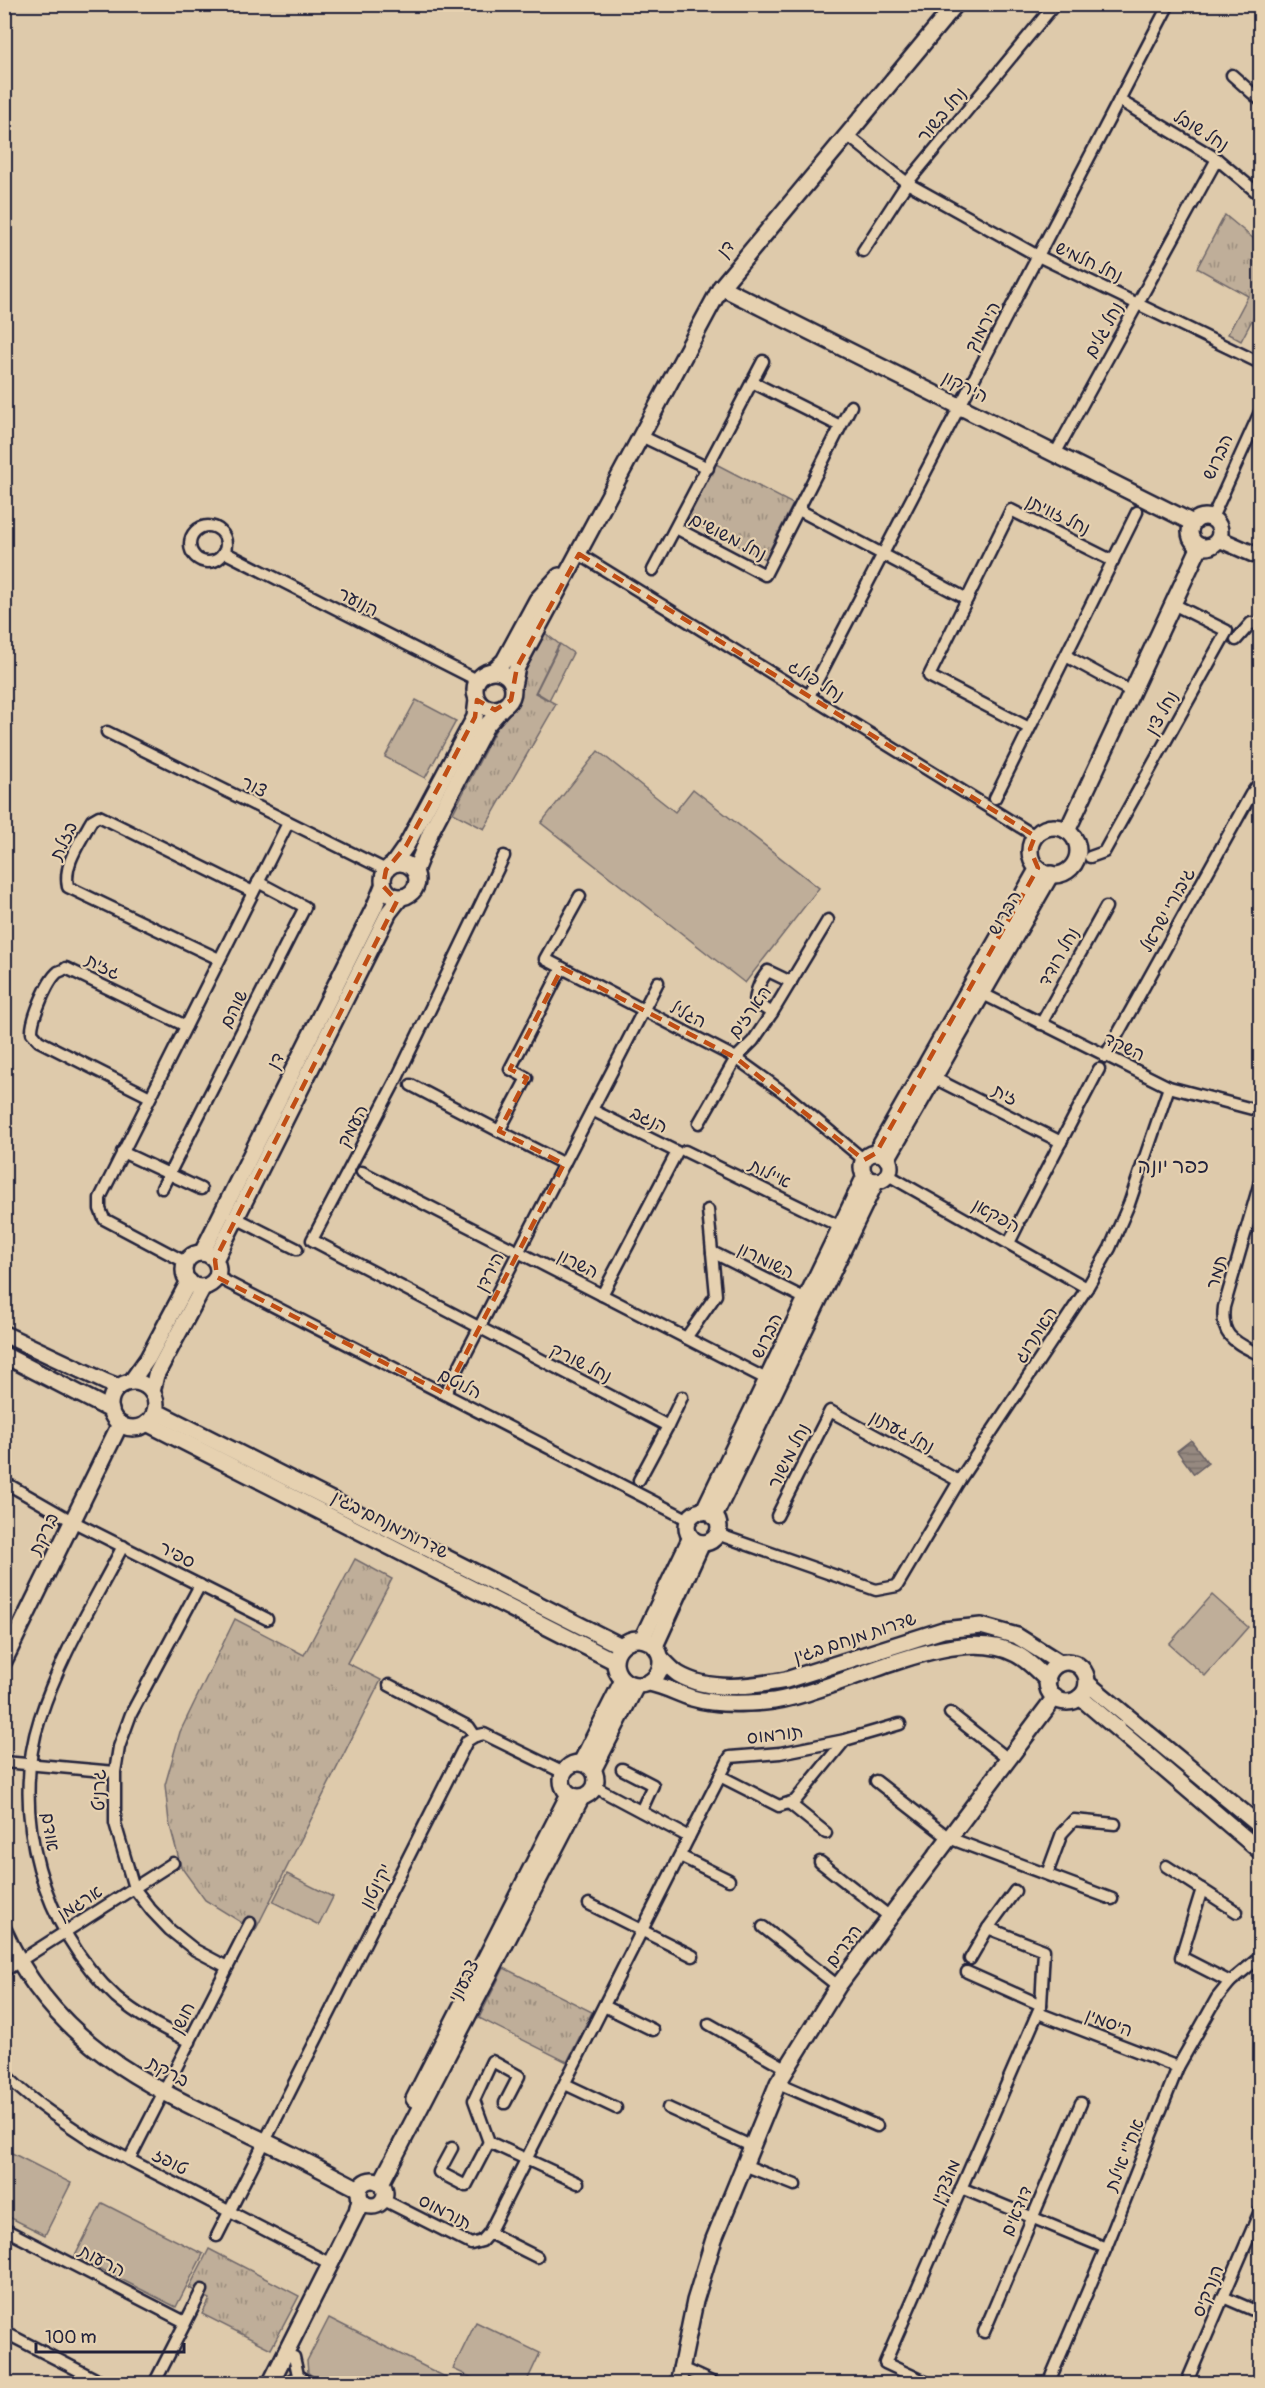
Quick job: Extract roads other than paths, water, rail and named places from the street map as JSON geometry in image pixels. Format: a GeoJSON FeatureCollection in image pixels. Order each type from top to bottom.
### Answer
{"type":"FeatureCollection","features":[{"type":"Feature","properties":{"kind":"street","name":"דן"},"geometry":{"type":"LineString","coordinates":[[513,686],[517,667],[720,287],[852,138],[956,4]]}},
{"type":"Feature","properties":{"kind":"street","name":"נחל בשור"},"geometry":{"type":"LineString","coordinates":[[863,251],[907,183],[1054,4]]}},
{"type":"Feature","properties":{"kind":"street","name":"הירמוך"},"geometry":{"type":"LineString","coordinates":[[809,696],[1169,4]]}},
{"type":"Feature","properties":{"kind":"street"},"geometry":{"type":"LineString","coordinates":[[1232,75],[1260,100]]}},
{"type":"Feature","properties":{"kind":"street","name":"נחל שובל"},"geometry":{"type":"LineString","coordinates":[[1119,100],[1216,159],[1260,195]]}},
{"type":"Feature","properties":{"kind":"street","name":"נחל חלמיש"},"geometry":{"type":"LineString","coordinates":[[852,138],[907,183],[1038,256],[1260,363]]}},
{"type":"Feature","properties":{"kind":"street","name":"נחל גלים"},"geometry":{"type":"LineString","coordinates":[[1055,454],[1216,159]]}},
{"type":"Feature","properties":{"kind":"street","name":"הירקון"},"geometry":{"type":"LineString","coordinates":[[720,287],[1193,523]]}},
{"type":"Feature","properties":{"kind":"street","name":"נחל משושים"},"geometry":{"type":"LineString","coordinates":[[653,570],[763,362]]}},
{"type":"Feature","properties":{"kind":"street"},"geometry":{"type":"LineString","coordinates":[[752,382],[840,426]]}},
{"type":"Feature","properties":{"kind":"street","name":"נחל משושים"},"geometry":{"type":"LineString","coordinates":[[676,528],[765,575],[851,406]]}},
{"type":"Feature","properties":{"kind":"street","name":"הברוש"},"geometry":{"type":"LineString","coordinates":[[1212,518],[1260,412]]}},
{"type":"Feature","properties":{"kind":"street"},"geometry":{"type":"LineString","coordinates":[[641,436],[708,468]]}},
{"type":"Feature","properties":{"kind":"street"},"geometry":{"type":"LineString","coordinates":[[799,510],[967,599]]}},
{"type":"Feature","properties":{"kind":"street","name":"נחל זוויתן"},"geometry":{"type":"LineString","coordinates":[[1029,728],[929,676],[1011,510],[1113,561]]}},
{"type":"Feature","properties":{"kind":"street"},"geometry":{"type":"LineString","coordinates":[[995,798],[1137,512]]}},
{"type":"Feature","properties":{"kind":"street"},"geometry":{"type":"LineString","coordinates":[[1201,517],[1212,518],[1219,525],[1219,539],[1211,546],[1200,546],[1191,536],[1193,523],[1201,517]]}},
{"type":"Feature","properties":{"kind":"street"},"geometry":{"type":"LineString","coordinates":[[1219,539],[1260,558]]}},
{"type":"Feature","properties":{"kind":"street"},"geometry":{"type":"LineString","coordinates":[[1067,831],[1200,546]]}},
{"type":"Feature","properties":{"kind":"street","name":"הנוער"},"geometry":{"type":"LineString","coordinates":[[224,552],[477,680]]}},
{"type":"Feature","properties":{"kind":"street","name":"דן"},"geometry":{"type":"LineString","coordinates":[[494,670],[504,662],[537,600],[579,554]]}},
{"type":"Feature","properties":{"kind":"street","name":"נחל פולג"},"geometry":{"type":"LineString","coordinates":[[579,554],[1035,836]]}},
{"type":"Feature","properties":{"kind":"street","name":"נחל צין"},"geometry":{"type":"LineString","coordinates":[[1090,857],[1104,852],[1227,631],[1173,604]]}},
{"type":"Feature","properties":{"kind":"street"},"geometry":{"type":"LineString","coordinates":[[1236,640],[1251,623],[1260,624]]}},
{"type":"Feature","properties":{"kind":"street"},"geometry":{"type":"LineString","coordinates":[[1066,656],[1132,692]]}},
{"type":"Feature","properties":{"kind":"street"},"geometry":{"type":"LineString","coordinates":[[494,670],[506,675],[513,686],[511,700],[486,726],[431,831],[416,872],[415,889],[406,897],[391,895],[383,886],[383,875],[406,846],[476,717],[475,687],[477,680],[487,672],[494,670]]}},
{"type":"Feature","properties":{"kind":"street"},"geometry":{"type":"LineString","coordinates":[[477,700],[488,709],[502,708]]}},
{"type":"Feature","properties":{"kind":"street","name":"צור"},"geometry":{"type":"LineString","coordinates":[[107,732],[288,822],[390,867]]}},
{"type":"Feature","properties":{"kind":"street","name":"גיבורי ישראל"},"geometry":{"type":"LineString","coordinates":[[1105,1056],[1260,782]]}},
{"type":"Feature","properties":{"kind":"street","name":"בזלת"},"geometry":{"type":"LineString","coordinates":[[219,959],[68,887],[66,879],[70,861],[89,825],[99,816],[256,887]]}},
{"type":"Feature","properties":{"kind":"street","name":"שוהם"},"geometry":{"type":"LineString","coordinates":[[187,1263],[104,1219],[100,1209],[100,1198],[288,822]]}},
{"type":"Feature","properties":{"kind":"street"},"geometry":{"type":"LineString","coordinates":[[1052,827],[1067,831],[1076,843],[1076,859],[1066,871],[1044,871],[1031,856],[1035,836],[1052,827]]}},
{"type":"Feature","properties":{"kind":"street","name":"העמק"},"geometry":{"type":"LineString","coordinates":[[479,1329],[312,1240],[398,1078],[504,856]]}},
{"type":"Feature","properties":{"kind":"street"},"geometry":{"type":"LineString","coordinates":[[390,867],[409,864],[416,872]]}},
{"type":"Feature","properties":{"kind":"street","name":"הברוש"},"geometry":{"type":"LineString","coordinates":[[876,1157],[934,1078],[1044,871]]}},
{"type":"Feature","properties":{"kind":"street","name":"הברוש"},"geometry":{"type":"LineString","coordinates":[[876,1157],[1044,871]]}},
{"type":"Feature","properties":{"kind":"street","name":"דן"},"geometry":{"type":"LineString","coordinates":[[208,1257],[383,886]]}},
{"type":"Feature","properties":{"kind":"street","name":"שוהם"},"geometry":{"type":"LineString","coordinates":[[162,1188],[305,907],[256,887]]}},
{"type":"Feature","properties":{"kind":"street","name":"הגליל"},"geometry":{"type":"LineString","coordinates":[[580,896],[545,959],[736,1059],[876,1157]]}},
{"type":"Feature","properties":{"kind":"street","name":"דן"},"geometry":{"type":"LineString","coordinates":[[208,1257],[236,1218],[389,912],[400,898]]}},
{"type":"Feature","properties":{"kind":"street","name":"נחל רודד"},"geometry":{"type":"LineString","coordinates":[[1041,1024],[1106,907]]}},
{"type":"Feature","properties":{"kind":"street","name":"הארזים"},"geometry":{"type":"LineString","coordinates":[[699,1122],[736,1059],[753,1041],[772,1013],[828,920]]}},
{"type":"Feature","properties":{"kind":"street","name":"גזית"},"geometry":{"type":"LineString","coordinates":[[150,1097],[39,1041],[32,1033],[32,1024],[48,986],[58,972],[66,968],[186,1026]]}},
{"type":"Feature","properties":{"kind":"street"},"geometry":{"type":"LineString","coordinates":[[499,1131],[526,1078],[510,1070],[562,968]]}},
{"type":"Feature","properties":{"kind":"street"},"geometry":{"type":"LineString","coordinates":[[772,1013],[755,1002],[756,990],[762,979],[768,971],[791,982]]}},
{"type":"Feature","properties":{"kind":"street"},"geometry":{"type":"LineString","coordinates":[[592,1110],[658,982]]}},
{"type":"Feature","properties":{"kind":"street","name":"השקד"},"geometry":{"type":"LineString","coordinates":[[981,993],[1169,1087],[1260,1111]]}},
{"type":"Feature","properties":{"kind":"street"},"geometry":{"type":"LineString","coordinates":[[1009,1243],[1099,1069]]}},
{"type":"Feature","properties":{"kind":"street","name":"זית"},"geometry":{"type":"LineString","coordinates":[[934,1078],[1061,1142]]}},
{"type":"Feature","properties":{"kind":"street"},"geometry":{"type":"LineString","coordinates":[[411,1085],[564,1164]]}},
{"type":"Feature","properties":{"kind":"street","name":"האתרוג"},"geometry":{"type":"LineString","coordinates":[[717,1534],[876,1590],[897,1586],[959,1481],[1087,1288],[1110,1248],[1129,1204],[1169,1087]]}},
{"type":"Feature","properties":{"kind":"street","name":"הירדן"},"geometry":{"type":"LineString","coordinates":[[445,1394],[592,1110]]}},
{"type":"Feature","properties":{"kind":"street","name":"הנגב"},"geometry":{"type":"LineString","coordinates":[[592,1110],[677,1152],[602,1295]]}},
{"type":"Feature","properties":{"kind":"street","name":"איילות"},"geometry":{"type":"LineString","coordinates":[[685,1151],[841,1227]]}},
{"type":"Feature","properties":{"kind":"street"},"geometry":{"type":"LineString","coordinates":[[122,1152],[201,1189]]}},
{"type":"Feature","properties":{"kind":"street"},"geometry":{"type":"LineString","coordinates":[[876,1157],[890,1167],[876,1177],[862,1168],[876,1157]]}},
{"type":"Feature","properties":{"kind":"street","name":"השרון"},"geometry":{"type":"LineString","coordinates":[[363,1172],[772,1382]]}},
{"type":"Feature","properties":{"kind":"street","name":"הברוש"},"geometry":{"type":"LineString","coordinates":[[772,1382],[806,1299],[841,1227],[876,1177]]}},
{"type":"Feature","properties":{"kind":"street","name":"הברוש"},"geometry":{"type":"LineString","coordinates":[[702,1516],[876,1177]]}},
{"type":"Feature","properties":{"kind":"street","name":"הפקאן"},"geometry":{"type":"LineString","coordinates":[[876,1177],[1009,1243],[1087,1288]]}},
{"type":"Feature","properties":{"kind":"street","name":"תמר"},"geometry":{"type":"LineString","coordinates":[[1260,1182],[1222,1318],[1224,1328],[1230,1337],[1260,1355]]}},
{"type":"Feature","properties":{"kind":"street","name":"השומרון"},"geometry":{"type":"LineString","coordinates":[[686,1338],[716,1295],[708,1210]]}},
{"type":"Feature","properties":{"kind":"street"},"geometry":{"type":"LineString","coordinates":[[236,1218],[297,1249]]}},
{"type":"Feature","properties":{"kind":"street","name":"השומרון"},"geometry":{"type":"LineString","coordinates":[[712,1252],[806,1299]]}},
{"type":"Feature","properties":{"kind":"street"},"geometry":{"type":"LineString","coordinates":[[192,1256],[208,1257],[218,1269],[217,1277],[212,1283],[196,1284],[185,1271],[187,1263],[192,1256]]}},
{"type":"Feature","properties":{"kind":"street","name":"הלוטם"},"geometry":{"type":"LineString","coordinates":[[217,1277],[445,1394],[702,1516]]}},
{"type":"Feature","properties":{"kind":"street"},"geometry":{"type":"LineString","coordinates":[[111,1410],[112,1397],[148,1358],[196,1284]]}},
{"type":"Feature","properties":{"kind":"street"},"geometry":{"type":"LineString","coordinates":[[4,1355],[111,1410],[120,1424],[134,1428],[151,1417],[156,1404],[152,1392],[156,1375],[196,1284]]}},
{"type":"Feature","properties":{"kind":"street","name":"נחל שורק"},"geometry":{"type":"LineString","coordinates":[[479,1329],[668,1426]]}},
{"type":"Feature","properties":{"kind":"street"},"geometry":{"type":"LineString","coordinates":[[4,1334],[106,1382],[125,1385],[142,1384],[152,1392]]}},
{"type":"Feature","properties":{"kind":"street"},"geometry":{"type":"LineString","coordinates":[[639,1480],[682,1397]]}},
{"type":"Feature","properties":{"kind":"street","name":"נחל געתון"},"geometry":{"type":"LineString","coordinates":[[830,1411],[959,1481]]}},
{"type":"Feature","properties":{"kind":"street","name":"נחל מישור"},"geometry":{"type":"LineString","coordinates":[[777,1516],[830,1411]]}},
{"type":"Feature","properties":{"kind":"street","name":"שדרות מנחם בגין"},"geometry":{"type":"LineString","coordinates":[[151,1417],[621,1646]]}},
{"type":"Feature","properties":{"kind":"street","name":"שדרות מנחם בגין"},"geometry":{"type":"LineString","coordinates":[[151,1417],[614,1661]]}},
{"type":"Feature","properties":{"kind":"street","name":"ברקת"},"geometry":{"type":"LineString","coordinates":[[4,1661],[120,1424]]}},
{"type":"Feature","properties":{"kind":"street"},"geometry":{"type":"LineString","coordinates":[[4,1490],[11,1486],[72,1521]]}},
{"type":"Feature","properties":{"kind":"street"},"geometry":{"type":"LineString","coordinates":[[702,1516],[718,1526],[717,1534],[709,1542],[696,1540],[687,1528],[702,1516]]}},
{"type":"Feature","properties":{"kind":"street","name":"ספיר"},"geometry":{"type":"LineString","coordinates":[[72,1521],[267,1618]]}},
{"type":"Feature","properties":{"kind":"street"},"geometry":{"type":"LineString","coordinates":[[587,1767],[636,1683],[659,1672],[653,1648],[696,1540]]}},
{"type":"Feature","properties":{"kind":"street","name":"אודם"},"geometry":{"type":"LineString","coordinates":[[123,1546],[61,1668],[40,1718],[28,1765],[30,1816],[38,1861],[50,1900],[65,1932],[90,1969],[117,1997],[145,2019],[189,2042]]}},
{"type":"Feature","properties":{"kind":"street","name":"גרניט"},"geometry":{"type":"LineString","coordinates":[[200,1585],[130,1714],[119,1748],[115,1772],[115,1823],[134,1888],[170,1930],[195,1950],[227,1967]]}},
{"type":"Feature","properties":{"kind":"street","name":"שדרות מנחם בגין"},"geometry":{"type":"LineString","coordinates":[[653,1648],[677,1674],[717,1686],[762,1685],[786,1680],[943,1630],[981,1626],[1017,1636],[1060,1663]]}},
{"type":"Feature","properties":{"kind":"street"},"geometry":{"type":"LineString","coordinates":[[636,1683],[615,1668],[614,1661],[621,1646],[635,1639],[653,1648]]}},
{"type":"Feature","properties":{"kind":"street","name":"שדרות מנחם בגין"},"geometry":{"type":"LineString","coordinates":[[636,1683],[666,1687],[692,1698],[716,1702],[767,1702],[792,1697],[892,1664],[965,1644],[990,1646],[1016,1654],[1048,1681]]}},
{"type":"Feature","properties":{"kind":"street"},"geometry":{"type":"LineString","coordinates":[[1070,1662],[1081,1667],[1086,1676],[1084,1690],[1067,1702],[1055,1697],[1048,1687],[1050,1673],[1060,1663],[1070,1662]]}},
{"type":"Feature","properties":{"kind":"street"},"geometry":{"type":"LineString","coordinates":[[389,1685],[469,1727],[475,1736],[484,1734],[564,1773]]}},
{"type":"Feature","properties":{"kind":"street"},"geometry":{"type":"LineString","coordinates":[[1084,1690],[1260,1826]]}},
{"type":"Feature","properties":{"kind":"street"},"geometry":{"type":"LineString","coordinates":[[1084,1690],[1260,1851]]}},
{"type":"Feature","properties":{"kind":"street","name":"הדרים"},"geometry":{"type":"LineString","coordinates":[[678,2384],[679,2367],[695,2301],[714,2239],[751,2146],[786,2068],[838,1986],[1055,1697]]}},
{"type":"Feature","properties":{"kind":"street"},"geometry":{"type":"LineString","coordinates":[[950,1713],[1008,1759]]}},
{"type":"Feature","properties":{"kind":"street","name":"תורמוס"},"geometry":{"type":"LineString","coordinates":[[368,2199],[471,2244],[482,2241],[489,2233],[730,1756],[780,1753],[845,1740],[900,1724]]}},
{"type":"Feature","properties":{"kind":"street","name":"יקינטון"},"geometry":{"type":"LineString","coordinates":[[217,2236],[467,1741],[475,1736]]}},
{"type":"Feature","properties":{"kind":"street"},"geometry":{"type":"LineString","coordinates":[[720,1776],[779,1806],[795,1802],[845,1740]]}},
{"type":"Feature","properties":{"kind":"street"},"geometry":{"type":"LineString","coordinates":[[4,1762],[115,1772]]}},
{"type":"Feature","properties":{"kind":"street"},"geometry":{"type":"LineString","coordinates":[[571,1765],[587,1767],[597,1781],[595,1787],[590,1794],[575,1796],[562,1784],[564,1773],[571,1765]]}},
{"type":"Feature","properties":{"kind":"street"},"geometry":{"type":"LineString","coordinates":[[622,1769],[653,1785],[641,1811]]}},
{"type":"Feature","properties":{"kind":"street"},"geometry":{"type":"LineString","coordinates":[[876,1781],[949,1838],[1112,1899]]}},
{"type":"Feature","properties":{"kind":"street"},"geometry":{"type":"LineString","coordinates":[[595,1787],[689,1837]]}},
{"type":"Feature","properties":{"kind":"street","name":"צבעוני"},"geometry":{"type":"LineString","coordinates":[[377,2182],[575,1796]]}},
{"type":"Feature","properties":{"kind":"street"},"geometry":{"type":"LineString","coordinates":[[789,1803],[826,1833]]}},
{"type":"Feature","properties":{"kind":"street"},"geometry":{"type":"LineString","coordinates":[[1047,1874],[1062,1833],[1074,1820],[1115,1824]]}},
{"type":"Feature","properties":{"kind":"street"},"geometry":{"type":"LineString","coordinates":[[680,1856],[729,1880]]}},
{"type":"Feature","properties":{"kind":"street"},"geometry":{"type":"LineString","coordinates":[[820,1862],[890,1917]]}},
{"type":"Feature","properties":{"kind":"street","name":"ארגמן"},"geometry":{"type":"LineString","coordinates":[[4,1971],[173,1863]]}},
{"type":"Feature","properties":{"kind":"street"},"geometry":{"type":"LineString","coordinates":[[1166,1866],[1237,1912]]}},
{"type":"Feature","properties":{"kind":"street"},"geometry":{"type":"LineString","coordinates":[[1202,1889],[1181,1958],[1230,1982]]}},
{"type":"Feature","properties":{"kind":"street"},"geometry":{"type":"LineString","coordinates":[[970,1959],[988,1928],[1016,1891]]}},
{"type":"Feature","properties":{"kind":"street"},"geometry":{"type":"LineString","coordinates":[[589,1904],[693,1956]]}},
{"type":"Feature","properties":{"kind":"street","name":"חושן"},"geometry":{"type":"LineString","coordinates":[[129,2160],[250,1923]]}},
{"type":"Feature","properties":{"kind":"street"},"geometry":{"type":"LineString","coordinates":[[763,1927],[838,1986]]}},
{"type":"Feature","properties":{"kind":"street"},"geometry":{"type":"LineString","coordinates":[[988,1928],[1044,1950],[1039,2009]]}},
{"type":"Feature","properties":{"kind":"street","name":"ברקת"},"geometry":{"type":"LineString","coordinates":[[4,1931],[18,1962],[46,1999],[75,2032],[101,2054],[163,2093],[265,2141],[368,2199]]}},
{"type":"Feature","properties":{"kind":"street","name":"אח\"י אילת"},"geometry":{"type":"LineString","coordinates":[[1048,2384],[1106,2248],[1178,2067],[1217,1998],[1230,1982],[1260,1957]]}},
{"type":"Feature","properties":{"kind":"street","name":"היסמין"},"geometry":{"type":"LineString","coordinates":[[967,1972],[1039,2009],[1178,2067]]}},
{"type":"Feature","properties":{"kind":"street"},"geometry":{"type":"LineString","coordinates":[[604,2006],[653,2030]]}},
{"type":"Feature","properties":{"kind":"street","name":"מוצקין"},"geometry":{"type":"LineString","coordinates":[[930,2383],[885,2363],[1039,2009]]}},
{"type":"Feature","properties":{"kind":"street"},"geometry":{"type":"LineString","coordinates":[[709,2024],[786,2068]]}},
{"type":"Feature","properties":{"kind":"street"},"geometry":{"type":"LineString","coordinates":[[505,2103],[519,2076],[492,2061],[474,2100],[489,2142],[578,2183]]}},
{"type":"Feature","properties":{"kind":"street","name":"טופז"},"geometry":{"type":"LineString","coordinates":[[4,2073],[59,2119],[91,2140],[331,2264]]}},
{"type":"Feature","properties":{"kind":"street"},"geometry":{"type":"LineString","coordinates":[[565,2084],[616,2108]]}},
{"type":"Feature","properties":{"kind":"street"},"geometry":{"type":"LineString","coordinates":[[778,2084],[877,2126]]}},
{"type":"Feature","properties":{"kind":"street","name":"דודאים"},"geometry":{"type":"LineString","coordinates":[[984,2332],[1081,2103]]}},
{"type":"Feature","properties":{"kind":"street"},"geometry":{"type":"LineString","coordinates":[[668,2108],[751,2146]]}},
{"type":"Feature","properties":{"kind":"street","name":"תורמוס"},"geometry":{"type":"LineString","coordinates":[[452,2148],[439,2172],[466,2186],[489,2142]]}},
{"type":"Feature","properties":{"kind":"street"},"geometry":{"type":"LineString","coordinates":[[744,2165],[795,2185]]}},
{"type":"Feature","properties":{"kind":"street"},"geometry":{"type":"LineString","coordinates":[[270,2384],[357,2211],[368,2199],[386,2191],[377,2182],[364,2182],[368,2199],[282,2384]]}},
{"type":"Feature","properties":{"kind":"street"},"geometry":{"type":"LineString","coordinates":[[961,2188],[1106,2248]]}},
{"type":"Feature","properties":{"kind":"street","name":"הנרקיס"},"geometry":{"type":"LineString","coordinates":[[1186,2384],[1260,2211]]}},
{"type":"Feature","properties":{"kind":"street","name":"הרעות"},"geometry":{"type":"LineString","coordinates":[[4,2229],[185,2322]]}},
{"type":"Feature","properties":{"kind":"street","name":"תורמוס"},"geometry":{"type":"LineString","coordinates":[[489,2233],[537,2257]]}},
{"type":"Feature","properties":{"kind":"street"},"geometry":{"type":"LineString","coordinates":[[154,2384],[202,2290]]}},
{"type":"Feature","properties":{"kind":"street"},"geometry":{"type":"LineString","coordinates":[[1223,2297],[1260,2313]]}},
{"type":"Feature","properties":{"kind":"street"},"geometry":{"type":"LineString","coordinates":[[4,2332],[105,2384]]}},
{"type":"Feature","properties":{"kind":"street"},"geometry":{"type":"LineString","coordinates":[[294,2358],[295,2369],[306,2381]]}},
{"type":"Feature","properties":{"kind":"street"},"geometry":{"type":"LineString","coordinates":[[679,2367],[716,2384]]}},
{"type":"Feature","properties":{"kind":"street"},"geometry":{"type":"LineString","coordinates":[[282,2384],[291,2379],[306,2381]]}},
{"type":"Feature","properties":{"kind":"district","name":"כפר יונה"},"geometry":{"type":"Point","coordinates":[1173,1166]}}]}
